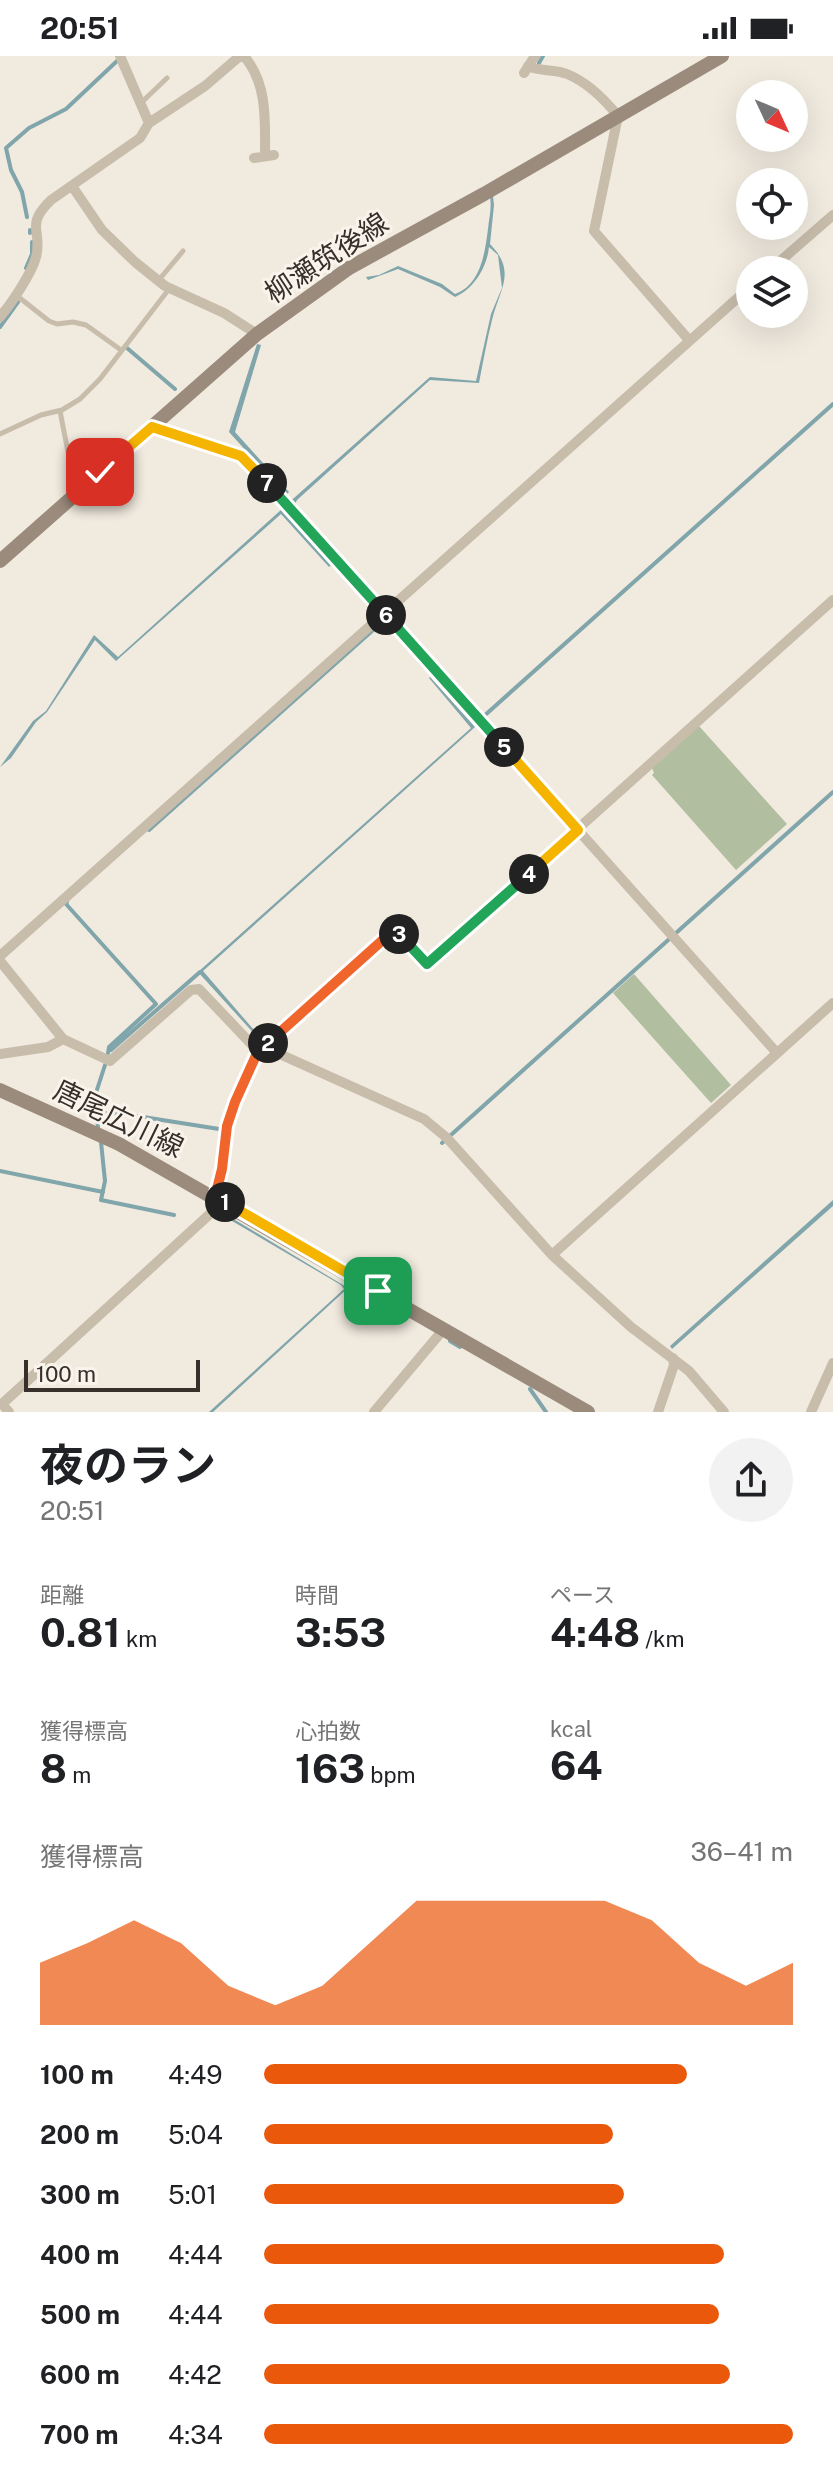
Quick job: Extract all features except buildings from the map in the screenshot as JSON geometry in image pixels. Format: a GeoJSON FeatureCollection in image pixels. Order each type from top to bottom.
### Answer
{"type":"FeatureCollection","features":[{"type":"Feature","properties":{"kind":"main road","name":"柳瀬筑後線"},"geometry":{"type":"LineString","coordinates":[[0,561],[257,334],[349,268],[722,56]]}},
{"type":"Feature","properties":{"kind":"main road","name":"唐尾広川線"},"geometry":{"type":"LineString","coordinates":[[0,1090],[119,1144],[588,1412]]}},
{"type":"Feature","properties":{"kind":"street"},"geometry":{"type":"LineString","coordinates":[[120,56],[149,123]]}},
{"type":"Feature","properties":{"kind":"street"},"geometry":{"type":"LineString","coordinates":[[0,317],[36,260],[38,248],[34,228],[40,210],[140,138],[149,123],[205,86],[242,56],[250,63],[265,101],[264,156]]}},
{"type":"Feature","properties":{"kind":"street"},"geometry":{"type":"LineString","coordinates":[[535,56],[526,70],[566,73],[603,98],[618,116],[594,231],[689,340]]}},
{"type":"Feature","properties":{"kind":"street"},"geometry":{"type":"LineString","coordinates":[[72,186],[102,230],[158,281],[224,313],[257,334]]}},
{"type":"Feature","properties":{"kind":"street"},"geometry":{"type":"LineString","coordinates":[[786,256],[833,215]]}},
{"type":"Feature","properties":{"kind":"street"},"geometry":{"type":"LineString","coordinates":[[724,1412],[689,1371],[631,1327],[552,1255],[447,1138],[424,1119],[261,1049],[199,989],[191,990],[110,1061],[63,1039],[0,959],[736,299]]}},
{"type":"Feature","properties":{"kind":"street"},"geometry":{"type":"LineString","coordinates":[[152,427],[241,456],[777,1053]]}},
{"type":"Feature","properties":{"kind":"street"},"geometry":{"type":"LineString","coordinates":[[9,1412],[2,1404],[219,1199],[227,1126],[261,1049],[395,929],[427,964],[833,600]]}},
{"type":"Feature","properties":{"kind":"street"},"geometry":{"type":"LineString","coordinates":[[552,1255],[833,1003]]}},
{"type":"Feature","properties":{"kind":"street"},"geometry":{"type":"LineString","coordinates":[[0,1054],[48,1047],[63,1039]]}},
{"type":"Feature","properties":{"kind":"street"},"geometry":{"type":"LineString","coordinates":[[374,1412],[443,1330]]}},
{"type":"Feature","properties":{"kind":"street"},"geometry":{"type":"LineString","coordinates":[[658,1412],[674,1365],[673,1358]]}},
{"type":"Feature","properties":{"kind":"street"},"geometry":{"type":"LineString","coordinates":[[811,1412],[833,1363]]}},
{"type":"Feature","properties":{"kind":"lane"},"geometry":{"type":"LineString","coordinates":[[140,104],[167,78]]}},
{"type":"Feature","properties":{"kind":"lane"},"geometry":{"type":"LineString","coordinates":[[158,281],[183,251]]}},
{"type":"Feature","properties":{"kind":"lane"},"geometry":{"type":"LineString","coordinates":[[0,434],[41,415],[60,411],[80,399],[100,379],[169,288]]}},
{"type":"Feature","properties":{"kind":"lane"},"geometry":{"type":"LineString","coordinates":[[15,294],[49,321],[86,325],[121,350]]}},
{"type":"Feature","properties":{"kind":"lane"},"geometry":{"type":"LineString","coordinates":[[60,411],[68,452],[100,472]]}},
{"type":"Feature","properties":{"kind":"green space"},"geometry":{"type":"Polygon","coordinates":[[[699,726],[787,824],[736,870],[652,775],[652,768],[699,726]]]}},
{"type":"Feature","properties":{"kind":"green space"},"geometry":{"type":"Polygon","coordinates":[[[634,974],[731,1085],[711,1103],[613,993],[634,974]]]}},
{"type":"Feature","properties":{"kind":"water"},"geometry":{"type":"Polygon","coordinates":[[[493,196],[490,244],[498,254],[503,263],[505,272],[502,289],[492,320],[479,383],[430,380],[295,504],[291,500],[430,377],[476,381],[491,314],[502,288],[498,255],[489,247],[486,262],[478,276],[468,289],[455,297],[398,269],[368,280],[366,277],[398,266],[442,284],[455,294],[464,290],[480,267],[487,238],[490,197],[493,196]]]}},
{"type":"Feature","properties":{"kind":"water"},"geometry":{"type":"Polygon","coordinates":[[[257,344],[261,345],[235,432],[289,492],[286,495],[229,432],[257,344]]]}},
{"type":"Feature","properties":{"kind":"water"},"geometry":{"type":"Polygon","coordinates":[[[282,509],[331,565],[329,567],[281,514],[116,661],[95,640],[47,712],[36,722],[11,758],[0,767],[33,721],[46,711],[94,635],[118,657],[282,509]]]}},
{"type":"Feature","properties":{"kind":"water"},"geometry":{"type":"Polygon","coordinates":[[[430,677],[475,727],[203,971],[259,1039],[198,972],[471,728],[430,677]]]}},
{"type":"Feature","properties":{"kind":"water"},"geometry":{"type":"Polygon","coordinates":[[[833,1200],[833,1206],[672,1349],[670,1346],[833,1200]]]}},
{"type":"Feature","properties":{"kind":"water"},"geometry":{"type":"Polygon","coordinates":[[[222,1212],[348,1288],[213,1412],[209,1412],[344,1289],[220,1214],[222,1212]]]}},
{"type":"Feature","properties":{"kind":"waterway"},"geometry":{"type":"LineString","coordinates":[[539,63],[543,56]]}},
{"type":"Feature","properties":{"kind":"waterway"},"geometry":{"type":"LineString","coordinates":[[27,217],[22,192],[11,170],[6,148],[29,128],[66,109],[117,61]]}},
{"type":"Feature","properties":{"kind":"waterway"},"geometry":{"type":"LineString","coordinates":[[26,268],[32,254],[32,242]]}},
{"type":"Feature","properties":{"kind":"waterway"},"geometry":{"type":"LineString","coordinates":[[0,327],[18,302]]}},
{"type":"Feature","properties":{"kind":"waterway"},"geometry":{"type":"LineString","coordinates":[[127,348],[175,389]]}},
{"type":"Feature","properties":{"kind":"waterway"},"geometry":{"type":"LineString","coordinates":[[484,716],[833,404]]}},
{"type":"Feature","properties":{"kind":"waterway"},"geometry":{"type":"LineString","coordinates":[[149,830],[381,623]]}},
{"type":"Feature","properties":{"kind":"waterway"},"geometry":{"type":"LineString","coordinates":[[442,1143],[833,792]]}},
{"type":"Feature","properties":{"kind":"waterway"},"geometry":{"type":"LineString","coordinates":[[67,902],[156,1004],[109,1047],[108,1053]]}},
{"type":"Feature","properties":{"kind":"waterway"},"geometry":{"type":"LineString","coordinates":[[111,1050],[200,972]]}},
{"type":"Feature","properties":{"kind":"waterway"},"geometry":{"type":"LineString","coordinates":[[98,1127],[94,1099],[105,1065]]}},
{"type":"Feature","properties":{"kind":"waterway"},"geometry":{"type":"LineString","coordinates":[[96,1114],[118,1113],[219,1129]]}},
{"type":"Feature","properties":{"kind":"waterway"},"geometry":{"type":"LineString","coordinates":[[101,1142],[105,1181],[101,1200],[174,1215]]}},
{"type":"Feature","properties":{"kind":"waterway"},"geometry":{"type":"LineString","coordinates":[[0,1171],[103,1192]]}},
{"type":"Feature","properties":{"kind":"waterway"},"geometry":{"type":"LineString","coordinates":[[450,1341],[460,1347]]}},
{"type":"Feature","properties":{"kind":"waterway"},"geometry":{"type":"LineString","coordinates":[[530,1389],[546,1412]]}},
{"type":"Feature","properties":{"kind":"route"},"geometry":{"type":"LineString","coordinates":[[100,472],[152,427],[241,456],[578,830],[427,964],[395,929],[258,1051],[235,1102],[227,1126],[215,1197],[378,1291]]}}]}
